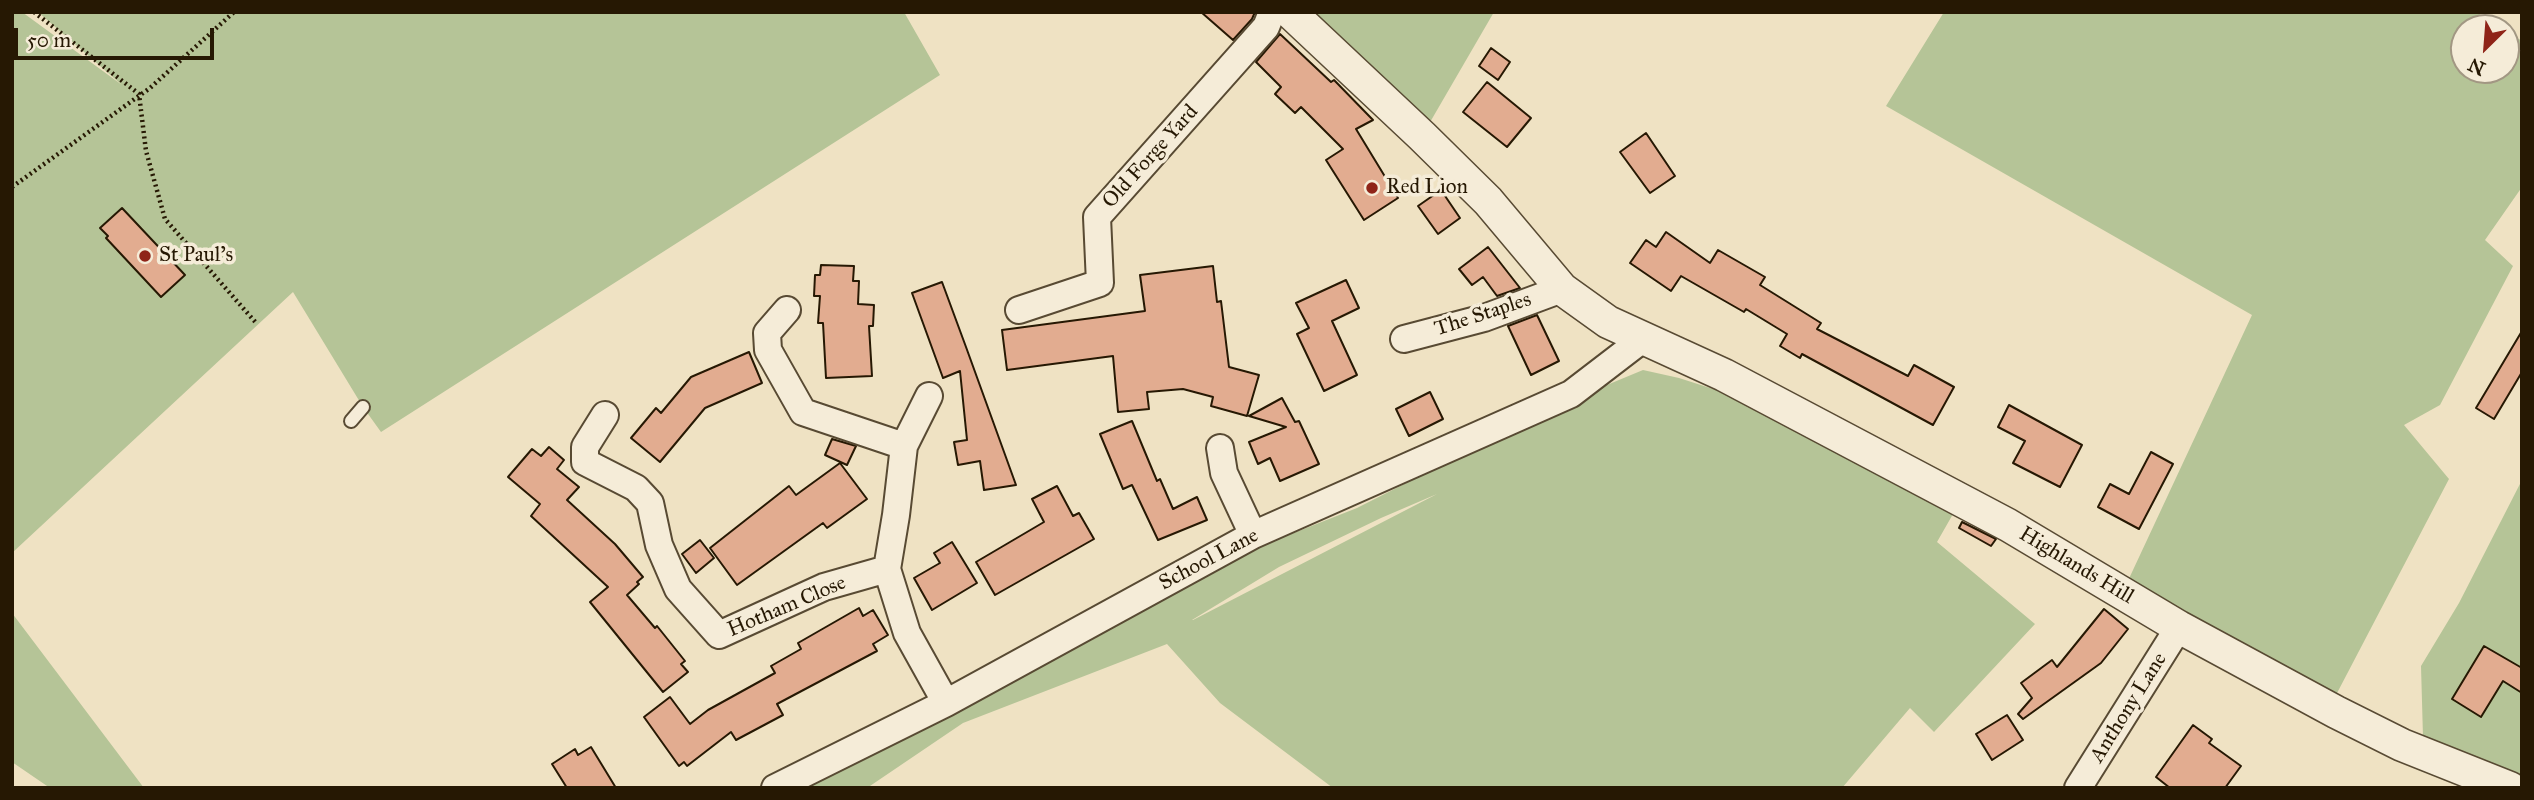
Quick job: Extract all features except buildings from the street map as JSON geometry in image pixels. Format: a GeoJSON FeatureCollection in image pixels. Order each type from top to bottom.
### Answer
{"type":"FeatureCollection","features":[{"type":"Feature","properties":{"kind":"street","name":"Old Forge Yard"},"geometry":{"type":"LineString","coordinates":[[1019,310],[1100,283],[1097,217],[1266,27],[1272,12]]}},
{"type":"Feature","properties":{"kind":"street","name":"Highlands Hill"},"geometry":{"type":"LineString","coordinates":[[1290,12],[1488,201],[1562,289],[1608,322],[1724,375],[2008,525],[2179,627],[2402,745],[2510,788]]}},
{"type":"Feature","properties":{"kind":"street","name":"The Staples"},"geometry":{"type":"LineString","coordinates":[[1404,339],[1484,318],[1562,289]]}},
{"type":"Feature","properties":{"kind":"street"},"geometry":{"type":"LineString","coordinates":[[787,310],[766,333],[768,350],[803,412],[904,446]]}},
{"type":"Feature","properties":{"kind":"street","name":"School Lane"},"geometry":{"type":"LineString","coordinates":[[775,788],[946,703],[1253,535],[1571,394],[1644,338]]}},
{"type":"Feature","properties":{"kind":"street"},"geometry":{"type":"LineString","coordinates":[[929,396],[904,446],[887,569],[907,633],[946,703]]}},
{"type":"Feature","properties":{"kind":"street","name":"Hotham Close"},"geometry":{"type":"LineString","coordinates":[[606,415],[584,446],[585,462],[636,488],[650,503],[659,545],[678,589],[719,635],[824,587],[887,569]]}},
{"type":"Feature","properties":{"kind":"street"},"geometry":{"type":"LineString","coordinates":[[1220,448],[1224,473],[1253,535]]}},
{"type":"Feature","properties":{"kind":"street","name":"Anthony Lane"},"geometry":{"type":"LineString","coordinates":[[2078,788],[2179,627]]}},
{"type":"Feature","properties":{"kind":"lane"},"geometry":{"type":"LineString","coordinates":[[351,421],[363,407]]}},
{"type":"Feature","properties":{"kind":"path"},"geometry":{"type":"LineString","coordinates":[[34,12],[139,94],[146,151],[165,219],[257,324]]}},
{"type":"Feature","properties":{"kind":"path"},"geometry":{"type":"LineString","coordinates":[[12,187],[150,88],[234,12]]}},
{"type":"Feature","properties":{"kind":"green space"},"geometry":{"type":"Polygon","coordinates":[[[12,12],[22,12],[122,85],[38,12],[904,12],[940,75],[381,432],[293,292],[12,553],[12,12]]]}},
{"type":"Feature","properties":{"kind":"green space"},"geometry":{"type":"Polygon","coordinates":[[[1290,12],[1494,12],[1422,136],[1290,12]]]}},
{"type":"Feature","properties":{"kind":"green space"},"geometry":{"type":"Polygon","coordinates":[[[1944,12],[2476,12],[2479,14],[2450,14],[2450,84],[2520,84],[2520,40],[2522,41],[2522,187],[2485,240],[2513,266],[2440,405],[2404,425],[2449,479],[2336,695],[2126,585],[2252,315],[1886,106],[1944,12]]]}},
{"type":"Feature","properties":{"kind":"green space"},"geometry":{"type":"Polygon","coordinates":[[[1643,370],[1735,396],[1957,507],[1937,542],[2035,624],[1934,732],[1910,708],[1842,788],[1333,788],[1220,703],[1167,644],[963,723],[867,788],[800,788],[1243,553],[1357,508],[1566,402],[1643,370]],[[1437,494],[1279,567],[1192,620],[1437,494]]]}},
{"type":"Feature","properties":{"kind":"green space"},"geometry":{"type":"Polygon","coordinates":[[[2522,480],[2522,668],[2484,646],[2452,699],[2481,717],[2503,681],[2517,690],[2522,683],[2522,775],[2423,737],[2421,666],[2459,603],[2522,480]]]}},
{"type":"Feature","properties":{"kind":"green space"},"geometry":{"type":"Polygon","coordinates":[[[12,613],[144,788],[50,788],[12,762],[12,613]]]}},
{"type":"Feature","properties":{"kind":"place","name":"Red Lion"},"geometry":{"type":"Point","coordinates":[1372,188]}},
{"type":"Feature","properties":{"kind":"place","name":"St Paul's"},"geometry":{"type":"Point","coordinates":[145,256]}}]}
